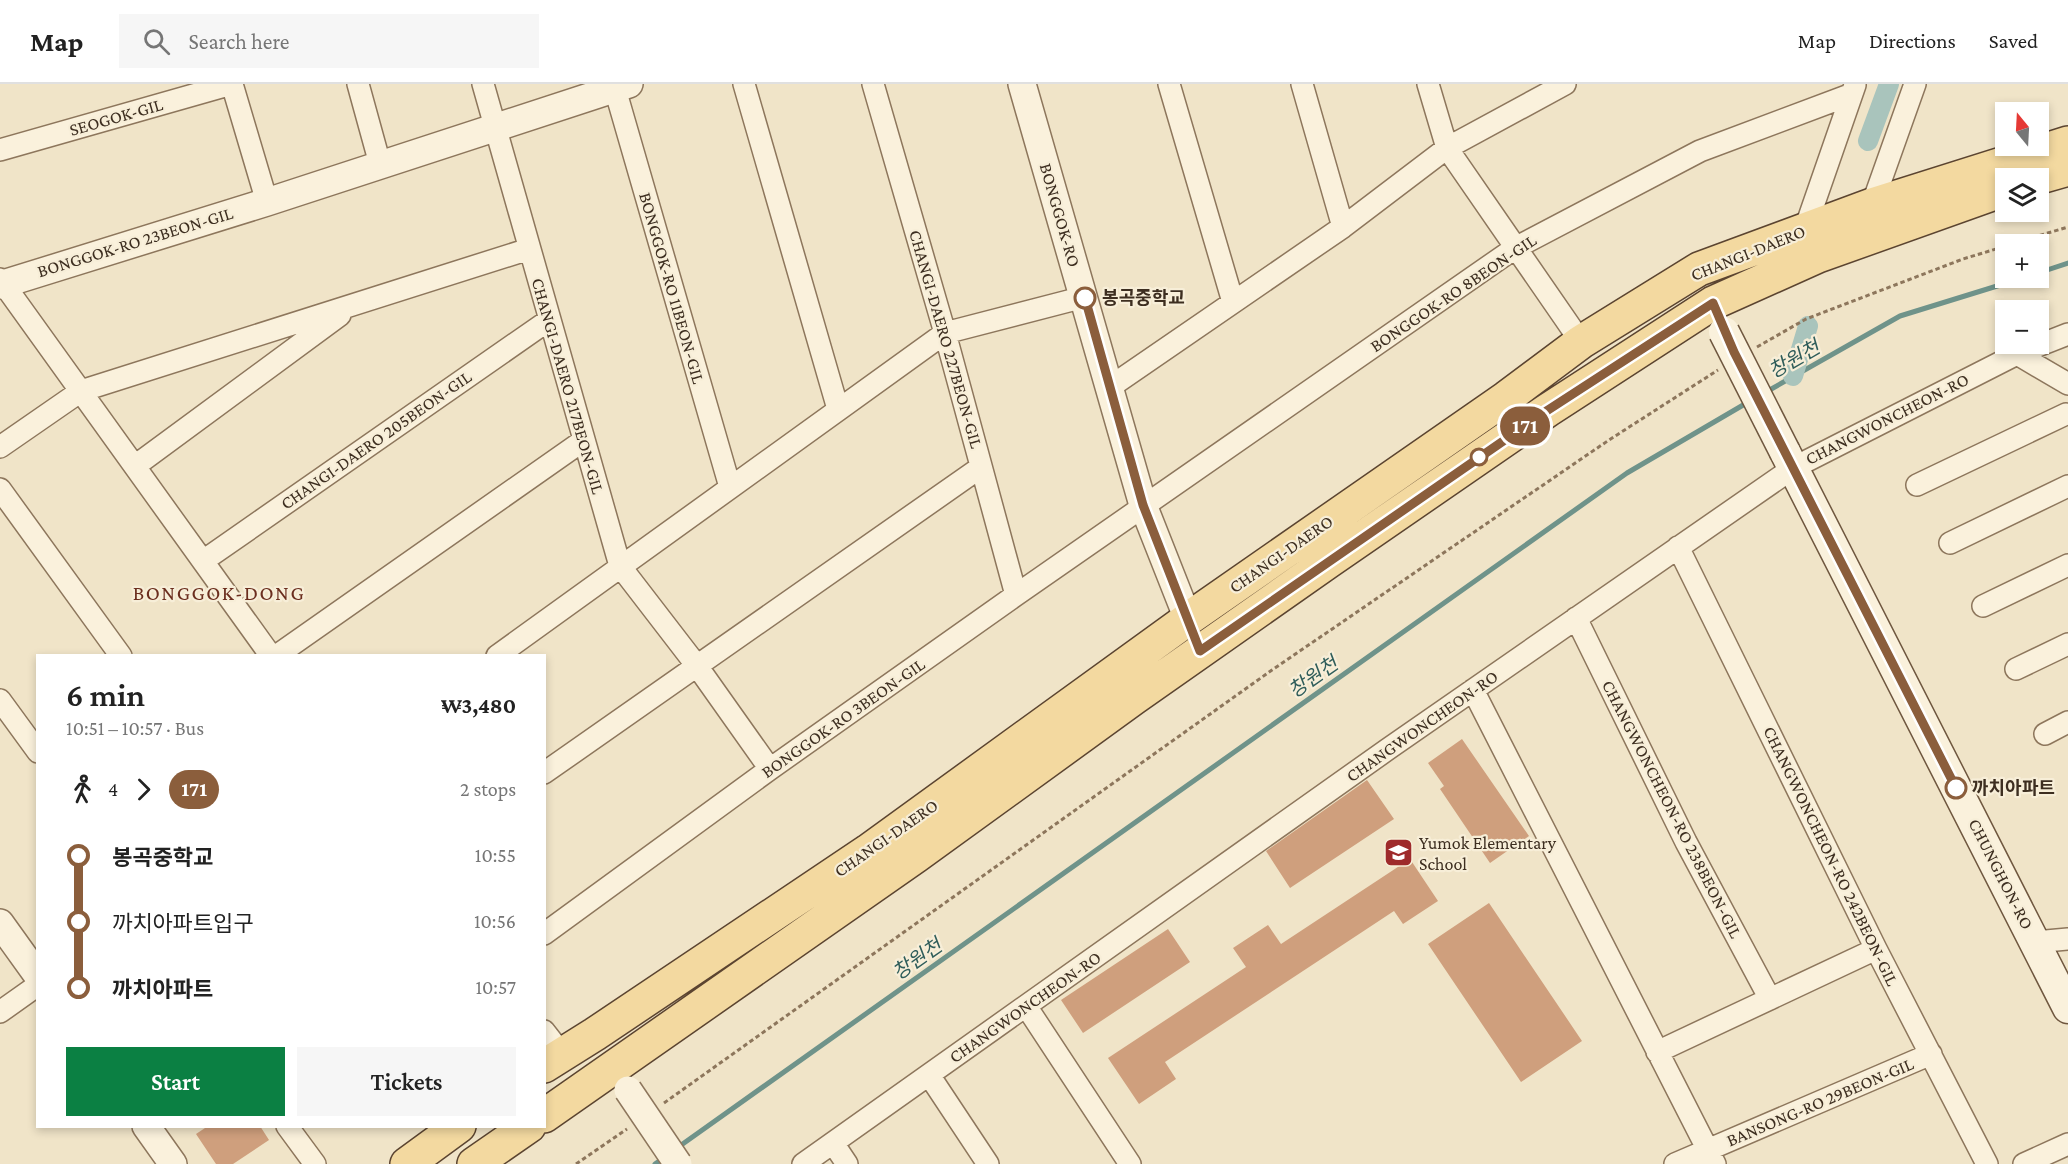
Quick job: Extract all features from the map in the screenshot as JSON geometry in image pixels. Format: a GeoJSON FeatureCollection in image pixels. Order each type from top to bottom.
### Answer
{"type":"FeatureCollection","features":[{"type":"Feature","properties":{"kind":"main road","name":"CHANGI-DAERO"},"geometry":{"type":"LineString","coordinates":[[550,1050],[595,1034],[868,851],[1188,619],[1506,398],[1581,342],[1699,269],[1872,205],[2068,143]]}},
{"type":"Feature","properties":{"kind":"main road"},"geometry":{"type":"LineString","coordinates":[[2049,175],[2068,169]]}},
{"type":"Feature","properties":{"kind":"main road","name":"CHANGI-DAERO"},"geometry":{"type":"LineString","coordinates":[[546,1115],[621,1079],[916,856],[1200,651],[1548,410],[1719,318],[1818,255],[1995,193]]}},
{"type":"Feature","properties":{"kind":"main road"},"geometry":{"type":"LineString","coordinates":[[1699,269],[1719,318]]}},
{"type":"Feature","properties":{"kind":"main road","name":"CHUNGHON-RO"},"geometry":{"type":"LineString","coordinates":[[1719,318],[2068,1008]]}},
{"type":"Feature","properties":{"kind":"main road"},"geometry":{"type":"LineString","coordinates":[[1188,619],[1200,651]]}},
{"type":"Feature","properties":{"kind":"main road"},"geometry":{"type":"LineString","coordinates":[[407,1164],[456,1128]]}},
{"type":"Feature","properties":{"kind":"main road"},"geometry":{"type":"LineString","coordinates":[[474,1164],[526,1128]]}},
{"type":"Feature","properties":{"kind":"street"},"geometry":{"type":"LineString","coordinates":[[232,84],[267,202]]}},
{"type":"Feature","properties":{"kind":"street","name":"SEOGOK-GIL"},"geometry":{"type":"LineString","coordinates":[[0,150],[232,84]]}},
{"type":"Feature","properties":{"kind":"street"},"geometry":{"type":"LineString","coordinates":[[358,84],[380,164]]}},
{"type":"Feature","properties":{"kind":"street","name":"CHANGI-DAERO 217BEON-GIL"},"geometry":{"type":"LineString","coordinates":[[483,84],[620,566],[697,666],[770,769]]}},
{"type":"Feature","properties":{"kind":"street"},"geometry":{"type":"LineString","coordinates":[[744,84],[838,409]]}},
{"type":"Feature","properties":{"kind":"street","name":"CHANGI-DAERO 227BEON-GIL"},"geometry":{"type":"LineString","coordinates":[[873,84],[945,333],[1016,595]]}},
{"type":"Feature","properties":{"kind":"street","name":"BONGGOK-RO"},"geometry":{"type":"LineString","coordinates":[[1022,84],[1143,505],[1188,619]]}},
{"type":"Feature","properties":{"kind":"street"},"geometry":{"type":"LineString","coordinates":[[1169,84],[1233,302]]}},
{"type":"Feature","properties":{"kind":"street"},"geometry":{"type":"LineString","coordinates":[[1302,84],[1343,227]]}},
{"type":"Feature","properties":{"kind":"street"},"geometry":{"type":"LineString","coordinates":[[1428,84],[1447,148],[1581,342]]}},
{"type":"Feature","properties":{"kind":"street"},"geometry":{"type":"LineString","coordinates":[[1872,205],[1915,84]]}},
{"type":"Feature","properties":{"kind":"street"},"geometry":{"type":"LineString","coordinates":[[1110,387],[1343,227],[1447,148],[1559,85]]}},
{"type":"Feature","properties":{"kind":"street","name":"BONGGOK-RO 23BEON-GIL"},"geometry":{"type":"LineString","coordinates":[[1,282],[267,202],[622,86]]}},
{"type":"Feature","properties":{"kind":"street","name":"BONGGOK-RO 11BEON-GIL"},"geometry":{"type":"LineString","coordinates":[[622,86],[730,487]]}},
{"type":"Feature","properties":{"kind":"street"},"geometry":{"type":"LineString","coordinates":[[1805,229],[1854,89]]}},
{"type":"Feature","properties":{"kind":"street","name":"BONGGOK-RO 8BEON-GIL"},"geometry":{"type":"LineString","coordinates":[[1143,505],[1515,248],[1700,151],[1854,89]]}},
{"type":"Feature","properties":{"kind":"street"},"geometry":{"type":"LineString","coordinates":[[0,447],[81,391],[529,249]]}},
{"type":"Feature","properties":{"kind":"street"},"geometry":{"type":"LineString","coordinates":[[1,282],[270,654]]}},
{"type":"Feature","properties":{"kind":"street"},"geometry":{"type":"LineString","coordinates":[[500,654],[945,333],[1084,297]]}},
{"type":"Feature","properties":{"kind":"street"},"geometry":{"type":"LineString","coordinates":[[135,466],[353,305]]}},
{"type":"Feature","properties":{"kind":"street","name":"CHANGI-DAERO 205BEON-GIL"},"geometry":{"type":"LineString","coordinates":[[203,561],[549,320]]}},
{"type":"Feature","properties":{"kind":"street","name":"CHANGWONCHEON-RO"},"geometry":{"type":"LineString","coordinates":[[2049,341],[2068,334]]}},
{"type":"Feature","properties":{"kind":"street"},"geometry":{"type":"LineString","coordinates":[[1917,485],[2067,416],[2061,379],[2017,354]]}},
{"type":"Feature","properties":{"kind":"street","name":"CHANGWONCHEON-RO"},"geometry":{"type":"LineString","coordinates":[[803,1164],[1678,547],[1789,460],[2017,354]]}},
{"type":"Feature","properties":{"kind":"street"},"geometry":{"type":"LineString","coordinates":[[279,654],[584,440]]}},
{"type":"Feature","properties":{"kind":"street"},"geometry":{"type":"LineString","coordinates":[[546,772],[981,467]]}},
{"type":"Feature","properties":{"kind":"street"},"geometry":{"type":"LineString","coordinates":[[1950,543],[2068,486]]}},
{"type":"Feature","properties":{"kind":"street"},"geometry":{"type":"LineString","coordinates":[[0,489],[120,654]]}},
{"type":"Feature","properties":{"kind":"street","name":"BONGGOK-RO 3BEON-GIL"},"geometry":{"type":"LineString","coordinates":[[546,933],[770,769],[1143,505]]}},
{"type":"Feature","properties":{"kind":"street","name":"CHANGWONCHEON-RO 242BEON-GIL"},"geometry":{"type":"LineString","coordinates":[[1678,547],[1876,949],[1987,1164]]}},
{"type":"Feature","properties":{"kind":"street"},"geometry":{"type":"LineString","coordinates":[[1983,606],[2068,565]]}},
{"type":"Feature","properties":{"kind":"street","name":"CHANGWONCHEON-RO 238BEON-GIL"},"geometry":{"type":"LineString","coordinates":[[1576,618],[1686,842],[1770,999]]}},
{"type":"Feature","properties":{"kind":"street"},"geometry":{"type":"LineString","coordinates":[[2016,669],[2068,644]]}},
{"type":"Feature","properties":{"kind":"street"},"geometry":{"type":"LineString","coordinates":[[1473,690],[1712,1157]]}},
{"type":"Feature","properties":{"kind":"street"},"geometry":{"type":"LineString","coordinates":[[0,700],[36,749]]}},
{"type":"Feature","properties":{"kind":"street"},"geometry":{"type":"LineString","coordinates":[[2045,734],[2068,722]]}},
{"type":"Feature","properties":{"kind":"street"},"geometry":{"type":"LineString","coordinates":[[0,922],[36,973]]}},
{"type":"Feature","properties":{"kind":"street"},"geometry":{"type":"LineString","coordinates":[[2035,942],[2068,939]]}},
{"type":"Feature","properties":{"kind":"street"},"geometry":{"type":"LineString","coordinates":[[1658,1052],[1876,949]]}},
{"type":"Feature","properties":{"kind":"street"},"geometry":{"type":"LineString","coordinates":[[0,1012],[36,987]]}},
{"type":"Feature","properties":{"kind":"street"},"geometry":{"type":"LineString","coordinates":[[1026,1006],[1130,1164]]}},
{"type":"Feature","properties":{"kind":"street"},"geometry":{"type":"LineString","coordinates":[[595,1034],[621,1079],[678,1164]]}},
{"type":"Feature","properties":{"kind":"street","name":"BANSONG-RO 29BEON-GIL"},"geometry":{"type":"LineString","coordinates":[[1676,1164],[1712,1157],[1931,1054]]}},
{"type":"Feature","properties":{"kind":"street"},"geometry":{"type":"LineString","coordinates":[[929,1075],[988,1164]]}},
{"type":"Feature","properties":{"kind":"street"},"geometry":{"type":"LineString","coordinates":[[147,1128],[173,1164]]}},
{"type":"Feature","properties":{"kind":"street"},"geometry":{"type":"LineString","coordinates":[[288,1128],[315,1164]]}},
{"type":"Feature","properties":{"kind":"street"},"geometry":{"type":"LineString","coordinates":[[833,1143],[847,1164]]}},
{"type":"Feature","properties":{"kind":"street"},"geometry":{"type":"LineString","coordinates":[[2024,1164],[2068,1144]]}},
{"type":"Feature","properties":{"kind":"path"},"geometry":{"type":"LineString","coordinates":[[2045,234],[2068,227]]}},
{"type":"Feature","properties":{"kind":"path"},"geometry":{"type":"LineString","coordinates":[[1755,349],[1806,319],[1963,259],[1995,249]]}},
{"type":"Feature","properties":{"kind":"path"},"geometry":{"type":"LineString","coordinates":[[661,1105],[1272,670],[1609,440],[1724,366]]}},
{"type":"Feature","properties":{"kind":"path"},"geometry":{"type":"LineString","coordinates":[[576,1164],[633,1125]]}},
{"type":"Feature","properties":{"kind":"building"},"geometry":{"type":"Polygon","coordinates":[[[1462,739],[1529,836],[1490,863],[1440,789],[1444,786],[1428,763],[1462,739]]]}},
{"type":"Feature","properties":{"kind":"building"},"geometry":{"type":"Polygon","coordinates":[[[1367,780],[1394,819],[1290,888],[1266,851],[1367,780]]]}},
{"type":"Feature","properties":{"kind":"building"},"geometry":{"type":"Polygon","coordinates":[[[1410,859],[1438,901],[1403,924],[1394,911],[1165,1062],[1176,1079],[1139,1104],[1108,1058],[1246,967],[1233,948],[1268,925],[1281,944],[1410,859]]]}},
{"type":"Feature","properties":{"kind":"building"},"geometry":{"type":"Polygon","coordinates":[[[1489,903],[1582,1041],[1521,1082],[1428,944],[1489,903]]]}},
{"type":"Feature","properties":{"kind":"building"},"geometry":{"type":"Polygon","coordinates":[[[1168,929],[1190,962],[1083,1033],[1061,1000],[1168,929]]]}},
{"type":"Feature","properties":{"kind":"building"},"geometry":{"type":"Polygon","coordinates":[[[205,1128],[261,1128],[269,1140],[233,1164],[216,1164],[196,1134],[205,1128]]]}},
{"type":"Feature","properties":{"kind":"waterway"},"geometry":{"type":"LineString","coordinates":[[1868,141],[1889,84]]}},
{"type":"Feature","properties":{"kind":"waterway","name":"창원천"},"geometry":{"type":"LineString","coordinates":[[2049,269],[2068,263]]}},
{"type":"Feature","properties":{"kind":"waterway","name":"창원천"},"geometry":{"type":"LineString","coordinates":[[1766,392],[1900,316],[1995,287]]}},
{"type":"Feature","properties":{"kind":"waterway"},"geometry":{"type":"LineString","coordinates":[[1793,376],[1808,326]]}},
{"type":"Feature","properties":{"kind":"waterway","name":"창원천"},"geometry":{"type":"LineString","coordinates":[[677,1148],[1627,473],[1750,401]]}},
{"type":"Feature","properties":{"kind":"waterway","name":"창원천"},"geometry":{"type":"LineString","coordinates":[[655,1164],[665,1157]]}},
{"type":"Feature","properties":{"kind":"bus line","name":"171"},"geometry":{"type":"LineString","coordinates":[[1085,298],[1143,505],[1200,651],[1548,410],[1713,303],[1734,352],[1956,788]]}},
{"type":"Feature","properties":{"kind":"place","name":"봉곡중학교"},"geometry":{"type":"Point","coordinates":[1085,298]}},
{"type":"Feature","properties":{"kind":"place","name":"까치아파트"},"geometry":{"type":"Point","coordinates":[1956,788]}},
{"type":"Feature","properties":{"kind":"place","name":"Yumok Elementary School"},"geometry":{"type":"Point","coordinates":[1398,853]}},
{"type":"Feature","properties":{"kind":"district","name":"BONGGOK-DONG"},"geometry":{"type":"Point","coordinates":[219,593]}}]}
